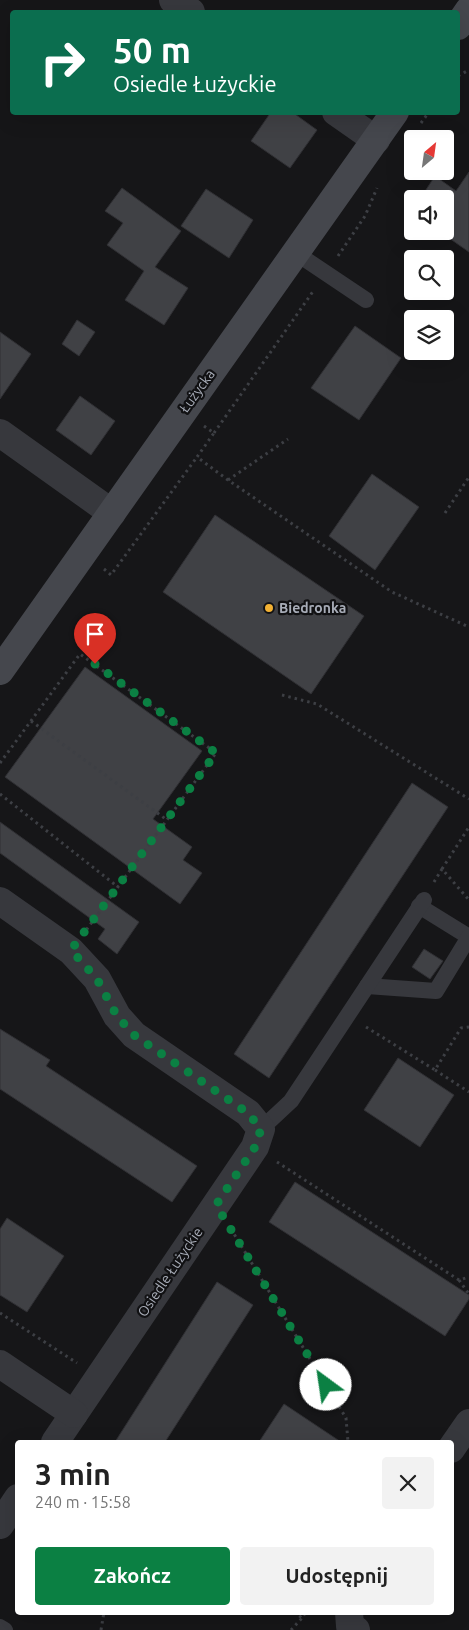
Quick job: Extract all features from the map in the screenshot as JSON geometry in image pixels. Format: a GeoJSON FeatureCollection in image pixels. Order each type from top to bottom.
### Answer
{"type":"FeatureCollection","features":[{"type":"Feature","properties":{"kind":"street"},"geometry":{"type":"LineString","coordinates":[[173,0],[188,10]]}},
{"type":"Feature","properties":{"kind":"street"},"geometry":{"type":"LineString","coordinates":[[340,115],[376,140]]}},
{"type":"Feature","properties":{"kind":"street","name":"Łużycka"},"geometry":{"type":"LineString","coordinates":[[0,671],[393,115]]}},
{"type":"Feature","properties":{"kind":"street"},"geometry":{"type":"LineString","coordinates":[[0,433],[112,513]]}},
{"type":"Feature","properties":{"kind":"street"},"geometry":{"type":"LineString","coordinates":[[0,901],[71,950],[97,979],[117,1016],[134,1035],[248,1113],[258,1138]]}},
{"type":"Feature","properties":{"kind":"street","name":"Osiedle Łużyckie"},"geometry":{"type":"LineString","coordinates":[[56,1440],[216,1205],[258,1138]]}},
{"type":"Feature","properties":{"kind":"street"},"geometry":{"type":"LineString","coordinates":[[0,1364],[74,1414]]}},
{"type":"Feature","properties":{"kind":"street"},"geometry":{"type":"LineString","coordinates":[[454,1445],[469,1423]]}},
{"type":"Feature","properties":{"kind":"street"},"geometry":{"type":"LineString","coordinates":[[0,1525],[15,1502]]}},
{"type":"Feature","properties":{"kind":"street"},"geometry":{"type":"LineString","coordinates":[[349,1615],[350,1626],[356,1630]]}},
{"type":"Feature","properties":{"kind":"lane"},"geometry":{"type":"LineString","coordinates":[[296,253],[366,300]]}},
{"type":"Feature","properties":{"kind":"lane"},"geometry":{"type":"LineString","coordinates":[[367,986],[436,991],[469,937],[422,903]]}},
{"type":"Feature","properties":{"kind":"lane","name":"Osiedle Łużyckie"},"geometry":{"type":"LineString","coordinates":[[258,1138],[291,1101],[422,903]]}},
{"type":"Feature","properties":{"kind":"lane"},"geometry":{"type":"LineString","coordinates":[[0,1626],[5,1630]]}},
{"type":"Feature","properties":{"kind":"path"},"geometry":{"type":"LineString","coordinates":[[335,260],[365,216],[378,185]]}},
{"type":"Feature","properties":{"kind":"path"},"geometry":{"type":"LineString","coordinates":[[319,282],[197,457],[392,592],[469,627]]}},
{"type":"Feature","properties":{"kind":"path"},"geometry":{"type":"LineString","coordinates":[[182,412],[214,433]]}},
{"type":"Feature","properties":{"kind":"path"},"geometry":{"type":"LineString","coordinates":[[228,480],[288,439]]}},
{"type":"Feature","properties":{"kind":"path"},"geometry":{"type":"LineString","coordinates":[[445,514],[469,478]]}},
{"type":"Feature","properties":{"kind":"path"},"geometry":{"type":"LineString","coordinates":[[0,763],[80,654],[216,753],[71,950]]}},
{"type":"Feature","properties":{"kind":"path"},"geometry":{"type":"LineString","coordinates":[[282,696],[317,704],[469,799]]}},
{"type":"Feature","properties":{"kind":"path"},"geometry":{"type":"LineString","coordinates":[[31,721],[166,820]]}},
{"type":"Feature","properties":{"kind":"path"},"geometry":{"type":"LineString","coordinates":[[0,794],[118,887]]}},
{"type":"Feature","properties":{"kind":"path"},"geometry":{"type":"LineString","coordinates":[[422,903],[469,827]]}},
{"type":"Feature","properties":{"kind":"path"},"geometry":{"type":"LineString","coordinates":[[442,869],[469,900]]}},
{"type":"Feature","properties":{"kind":"path"},"geometry":{"type":"LineString","coordinates":[[349,1016],[469,1092]]}},
{"type":"Feature","properties":{"kind":"path"},"geometry":{"type":"LineString","coordinates":[[435,1070],[461,1028],[469,1027]]}},
{"type":"Feature","properties":{"kind":"path"},"geometry":{"type":"LineString","coordinates":[[258,1138],[459,1280],[469,1294]]}},
{"type":"Feature","properties":{"kind":"path"},"geometry":{"type":"LineString","coordinates":[[216,1205],[346,1418],[348,1440]]}},
{"type":"Feature","properties":{"kind":"path"},"geometry":{"type":"LineString","coordinates":[[459,1280],[469,1277]]}},
{"type":"Feature","properties":{"kind":"path"},"geometry":{"type":"LineString","coordinates":[[0,1313],[98,1377]]}},
{"type":"Feature","properties":{"kind":"path"},"geometry":{"type":"LineString","coordinates":[[101,1630],[104,1615]]}},
{"type":"Feature","properties":{"kind":"path"},"geometry":{"type":"LineString","coordinates":[[298,1615],[302,1618]]}},
{"type":"Feature","properties":{"kind":"path"},"geometry":{"type":"LineString","coordinates":[[292,1630],[304,1615]]}},
{"type":"Feature","properties":{"kind":"building"},"geometry":{"type":"Polygon","coordinates":[[[269,115],[296,115],[317,130],[290,168],[251,141],[269,115]]]}},
{"type":"Feature","properties":{"kind":"building"},"geometry":{"type":"Polygon","coordinates":[[[469,172],[469,252],[452,240],[454,240],[454,190],[426,190],[432,180],[441,180],[456,191],[469,172]]]}},
{"type":"Feature","properties":{"kind":"building"},"geometry":{"type":"Polygon","coordinates":[[[122,188],[181,231],[155,267],[188,288],[164,325],[125,300],[144,271],[107,245],[123,223],[105,211],[122,188]]]}},
{"type":"Feature","properties":{"kind":"building"},"geometry":{"type":"Polygon","coordinates":[[[206,189],[253,220],[229,258],[181,226],[206,189]]]}},
{"type":"Feature","properties":{"kind":"building"},"geometry":{"type":"Polygon","coordinates":[[[77,320],[95,332],[79,356],[62,344],[77,320]]]}},
{"type":"Feature","properties":{"kind":"building"},"geometry":{"type":"Polygon","coordinates":[[[355,326],[401,358],[359,420],[311,388],[355,326]]]}},
{"type":"Feature","properties":{"kind":"building"},"geometry":{"type":"Polygon","coordinates":[[[0,332],[31,354],[0,399],[0,332]]]}},
{"type":"Feature","properties":{"kind":"building"},"geometry":{"type":"Polygon","coordinates":[[[80,396],[115,421],[91,455],[56,430],[80,396]]]}},
{"type":"Feature","properties":{"kind":"building"},"geometry":{"type":"Polygon","coordinates":[[[372,474],[419,507],[375,570],[329,536],[372,474]]]}},
{"type":"Feature","properties":{"kind":"building","name":"Biedronka"},"geometry":{"type":"Polygon","coordinates":[[[215,515],[364,616],[311,694],[163,592],[215,515]]]}},
{"type":"Feature","properties":{"kind":"building"},"geometry":{"type":"Polygon","coordinates":[[[85,667],[202,751],[153,819],[192,847],[183,860],[202,873],[180,904],[5,777],[85,667]]]}},
{"type":"Feature","properties":{"kind":"building"},"geometry":{"type":"Polygon","coordinates":[[[412,783],[448,807],[269,1078],[234,1054],[412,783]]]}},
{"type":"Feature","properties":{"kind":"building"},"geometry":{"type":"Polygon","coordinates":[[[0,822],[139,922],[117,954],[98,939],[105,929],[0,853],[0,822]]]}},
{"type":"Feature","properties":{"kind":"building"},"geometry":{"type":"Polygon","coordinates":[[[424,949],[443,961],[430,979],[412,967],[424,949]]]}},
{"type":"Feature","properties":{"kind":"building"},"geometry":{"type":"Polygon","coordinates":[[[0,1029],[50,1060],[46,1066],[197,1166],[172,1202],[0,1089],[0,1029]]]}},
{"type":"Feature","properties":{"kind":"building"},"geometry":{"type":"Polygon","coordinates":[[[398,1058],[454,1095],[420,1147],[364,1110],[398,1058]]]}},
{"type":"Feature","properties":{"kind":"building"},"geometry":{"type":"Polygon","coordinates":[[[295,1182],[469,1295],[469,1299],[445,1336],[269,1222],[295,1182]]]}},
{"type":"Feature","properties":{"kind":"building"},"geometry":{"type":"Polygon","coordinates":[[[7,1218],[64,1256],[27,1312],[0,1295],[0,1229],[7,1218]]]}},
{"type":"Feature","properties":{"kind":"building"},"geometry":{"type":"Polygon","coordinates":[[[217,1282],[253,1305],[166,1440],[116,1440],[217,1282]]]}},
{"type":"Feature","properties":{"kind":"building"},"geometry":{"type":"Polygon","coordinates":[[[284,1404],[338,1440],[260,1440],[284,1404]]]}},
{"type":"Feature","properties":{"kind":"place","name":"Biedronka"},"geometry":{"type":"Point","coordinates":[269,608]}},
{"type":"Feature","properties":{"kind":"route"},"geometry":{"type":"LineString","coordinates":[[95,664],[216,753],[71,950],[97,979],[117,1016],[134,1035],[248,1113],[261,1129],[255,1147],[216,1205],[326,1385]]}}]}
